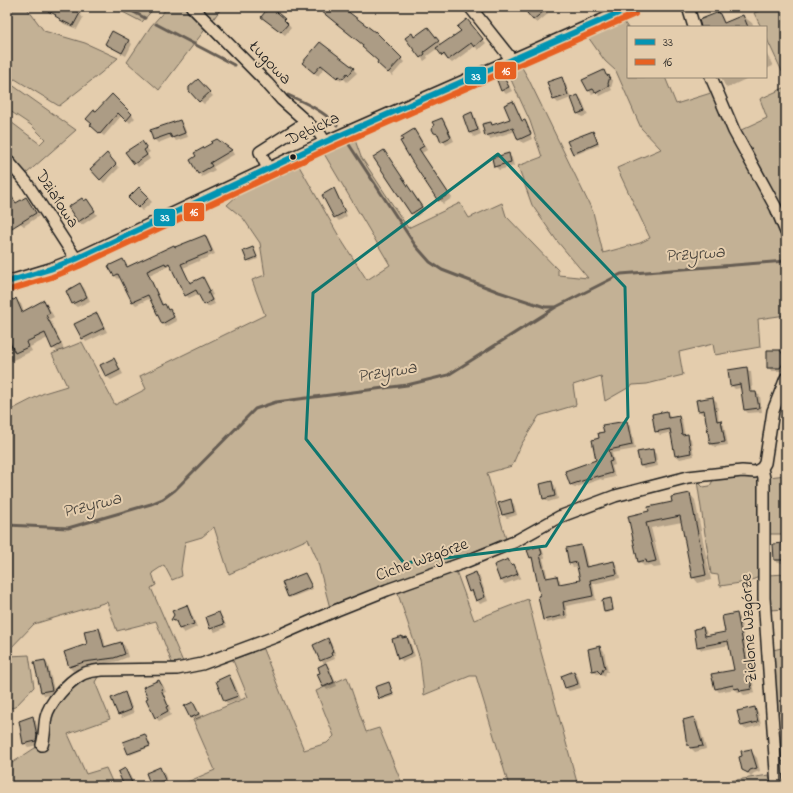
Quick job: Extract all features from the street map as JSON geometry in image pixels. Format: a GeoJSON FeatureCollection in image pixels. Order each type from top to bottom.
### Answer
{"type":"FeatureCollection","features":[{"type":"Feature","properties":{"kind":"street","name":"Ługowa"},"geometry":{"type":"LineString","coordinates":[[192,7],[282,100],[320,134],[325,142]]}},
{"type":"Feature","properties":{"kind":"street"},"geometry":{"type":"LineString","coordinates":[[470,7],[512,60]]}},
{"type":"Feature","properties":{"kind":"street","name":"Dębicka"},"geometry":{"type":"LineString","coordinates":[[7,282],[50,269],[76,259],[325,142],[632,7]]}},
{"type":"Feature","properties":{"kind":"street"},"geometry":{"type":"LineString","coordinates":[[688,7],[694,26]]}},
{"type":"Feature","properties":{"kind":"street"},"geometry":{"type":"LineString","coordinates":[[711,78],[734,131],[776,208],[786,232]]}},
{"type":"Feature","properties":{"kind":"street"},"geometry":{"type":"LineString","coordinates":[[268,169],[260,152],[306,122]]}},
{"type":"Feature","properties":{"kind":"street","name":"Działowa"},"geometry":{"type":"LineString","coordinates":[[7,160],[26,182],[76,259]]}},
{"type":"Feature","properties":{"kind":"street"},"geometry":{"type":"LineString","coordinates":[[762,468],[767,455],[773,411],[786,378]]}},
{"type":"Feature","properties":{"kind":"street","name":"Ciche Wzgórze"},"geometry":{"type":"LineString","coordinates":[[42,745],[46,717],[52,702],[71,682],[81,675],[102,670],[177,669],[202,664],[275,637],[387,590],[463,563],[514,542],[559,517],[615,496],[682,478],[742,471],[755,472],[762,468]]}},
{"type":"Feature","properties":{"kind":"street","name":"Zielone Wzgórze"},"geometry":{"type":"LineString","coordinates":[[762,468],[764,478],[764,598],[777,786]]}},
{"type":"Feature","properties":{"kind":"highlighted area"},"geometry":{"type":"Polygon","coordinates":[[[498,154],[625,287],[628,417],[546,546],[404,563],[306,439],[313,293],[498,154]]]}},
{"type":"Feature","properties":{"kind":"shaded area"},"geometry":{"type":"Polygon","coordinates":[[[7,7],[26,7],[44,31],[85,43],[118,58],[59,106],[15,79],[8,82],[76,130],[26,174],[7,156],[7,119],[40,144],[45,139],[31,125],[7,109],[7,7]]]}},
{"type":"Feature","properties":{"kind":"shaded area"},"geometry":{"type":"Polygon","coordinates":[[[113,7],[155,7],[142,22],[113,7]]]}},
{"type":"Feature","properties":{"kind":"shaded area"},"geometry":{"type":"Polygon","coordinates":[[[168,7],[185,7],[207,27],[159,90],[127,62],[151,26],[168,7]]]}},
{"type":"Feature","properties":{"kind":"shaded area"},"geometry":{"type":"Polygon","coordinates":[[[198,7],[222,7],[212,21],[198,7]]]}},
{"type":"Feature","properties":{"kind":"shaded area"},"geometry":{"type":"Polygon","coordinates":[[[770,7],[783,7],[786,13],[786,80],[767,39],[767,26],[760,26],[754,13],[770,7]]]}},
{"type":"Feature","properties":{"kind":"shaded area"},"geometry":{"type":"Polygon","coordinates":[[[624,22],[627,26],[627,78],[665,78],[676,104],[714,92],[725,125],[743,160],[773,209],[782,230],[786,278],[786,315],[758,319],[760,347],[715,355],[713,344],[679,352],[683,375],[647,384],[633,385],[605,401],[601,376],[573,385],[576,405],[539,416],[521,445],[512,466],[487,473],[506,539],[330,608],[317,559],[308,539],[229,574],[214,527],[202,537],[185,542],[181,569],[182,576],[172,580],[164,565],[152,573],[156,585],[151,588],[183,662],[172,663],[156,621],[117,631],[107,602],[34,624],[7,652],[7,412],[44,393],[67,386],[52,354],[82,342],[115,405],[146,389],[140,376],[265,315],[252,280],[265,275],[260,243],[243,218],[227,205],[240,193],[299,166],[340,238],[367,280],[390,265],[323,152],[355,140],[361,157],[408,228],[460,203],[469,218],[502,203],[506,216],[558,270],[558,275],[588,278],[557,241],[532,205],[518,166],[542,157],[530,121],[507,71],[520,64],[593,212],[603,253],[640,243],[650,238],[617,168],[661,149],[641,128],[616,71],[605,61],[588,37],[624,22]]]}},
{"type":"Feature","properties":{"kind":"shaded area"},"geometry":{"type":"Polygon","coordinates":[[[786,87],[786,222],[739,131],[767,118],[760,99],[786,87]]]}},
{"type":"Feature","properties":{"kind":"shaded area"},"geometry":{"type":"Polygon","coordinates":[[[786,475],[786,534],[768,534],[769,477],[786,475]]]}},
{"type":"Feature","properties":{"kind":"shaded area"},"geometry":{"type":"Polygon","coordinates":[[[755,476],[760,481],[759,577],[747,582],[720,586],[718,575],[711,574],[697,481],[703,487],[710,486],[713,480],[755,476]]]}},
{"type":"Feature","properties":{"kind":"shaded area"},"geometry":{"type":"Polygon","coordinates":[[[456,571],[474,620],[528,599],[578,786],[509,786],[476,676],[470,676],[424,695],[420,659],[397,591],[456,571]]]}},
{"type":"Feature","properties":{"kind":"shaded area"},"geometry":{"type":"Polygon","coordinates":[[[786,574],[786,609],[769,610],[768,575],[786,574]]]}},
{"type":"Feature","properties":{"kind":"shaded area"},"geometry":{"type":"Polygon","coordinates":[[[262,647],[304,750],[327,743],[334,736],[316,691],[347,677],[366,732],[379,728],[403,786],[178,786],[215,770],[193,720],[248,697],[232,658],[262,647]]]}},
{"type":"Feature","properties":{"kind":"shaded area"},"geometry":{"type":"Polygon","coordinates":[[[786,647],[786,710],[777,713],[773,650],[786,647]]]}},
{"type":"Feature","properties":{"kind":"shaded area"},"geometry":{"type":"Polygon","coordinates":[[[7,655],[29,655],[34,687],[15,707],[7,709],[7,655]]]}},
{"type":"Feature","properties":{"kind":"shaded area"},"geometry":{"type":"Polygon","coordinates":[[[85,675],[98,677],[95,682],[110,719],[68,734],[86,774],[106,768],[114,786],[7,786],[7,762],[12,763],[38,746],[41,752],[48,738],[53,709],[85,675]]]}},
{"type":"Feature","properties":{"kind":"shaded area"},"geometry":{"type":"Polygon","coordinates":[[[786,761],[786,786],[781,786],[778,762],[786,761]]]}},
{"type":"Feature","properties":{"kind":"shaded area"},"geometry":{"type":"Polygon","coordinates":[[[769,775],[771,786],[683,786],[704,781],[723,782],[769,775]]]}},
{"type":"Feature","properties":{"kind":"building"},"geometry":{"type":"Polygon","coordinates":[[[40,7],[71,7],[80,13],[73,26],[60,20],[55,16],[56,15],[40,7]]]}},
{"type":"Feature","properties":{"kind":"building"},"geometry":{"type":"Polygon","coordinates":[[[269,7],[285,19],[284,20],[288,24],[281,32],[261,17],[269,7]]]}},
{"type":"Feature","properties":{"kind":"building"},"geometry":{"type":"Polygon","coordinates":[[[316,7],[342,7],[375,31],[402,58],[388,73],[377,63],[378,61],[362,47],[363,45],[316,7]]]}},
{"type":"Feature","properties":{"kind":"building"},"geometry":{"type":"Polygon","coordinates":[[[522,7],[549,7],[533,20],[522,7]]]}},
{"type":"Feature","properties":{"kind":"building"},"geometry":{"type":"Polygon","coordinates":[[[719,12],[724,23],[743,15],[748,26],[701,26],[699,20],[719,12]]]}},
{"type":"Feature","properties":{"kind":"building"},"geometry":{"type":"Polygon","coordinates":[[[467,19],[483,39],[474,47],[471,43],[448,60],[444,54],[442,56],[436,48],[461,31],[457,27],[467,19]]]}},
{"type":"Feature","properties":{"kind":"building"},"geometry":{"type":"Polygon","coordinates":[[[428,27],[439,41],[424,52],[425,54],[420,58],[405,38],[412,33],[414,37],[428,27]]]}},
{"type":"Feature","properties":{"kind":"building"},"geometry":{"type":"Polygon","coordinates":[[[112,31],[129,40],[122,53],[105,44],[112,31]]]}},
{"type":"Feature","properties":{"kind":"building"},"geometry":{"type":"Polygon","coordinates":[[[320,42],[354,68],[349,75],[347,73],[343,79],[339,76],[337,78],[321,65],[314,73],[302,63],[320,42]]]}},
{"type":"Feature","properties":{"kind":"building"},"geometry":{"type":"Polygon","coordinates":[[[604,70],[606,75],[610,76],[609,86],[596,93],[593,89],[588,91],[582,80],[604,70]]]}},
{"type":"Feature","properties":{"kind":"building"},"geometry":{"type":"Polygon","coordinates":[[[501,72],[509,87],[501,91],[495,75],[501,72]]]}},
{"type":"Feature","properties":{"kind":"building"},"geometry":{"type":"Polygon","coordinates":[[[562,77],[568,95],[553,100],[547,82],[562,77]]]}},
{"type":"Feature","properties":{"kind":"building"},"geometry":{"type":"Polygon","coordinates":[[[198,79],[210,92],[199,102],[189,91],[189,87],[198,79]]]}},
{"type":"Feature","properties":{"kind":"building"},"geometry":{"type":"Polygon","coordinates":[[[112,94],[132,114],[126,121],[118,113],[100,134],[86,119],[112,94]]]}},
{"type":"Feature","properties":{"kind":"building"},"geometry":{"type":"Polygon","coordinates":[[[578,95],[585,111],[577,114],[571,98],[578,95]]]}},
{"type":"Feature","properties":{"kind":"building"},"geometry":{"type":"Polygon","coordinates":[[[513,101],[522,121],[525,120],[531,134],[518,140],[513,128],[485,136],[482,124],[491,122],[492,125],[510,119],[504,105],[513,101]]]}},
{"type":"Feature","properties":{"kind":"building"},"geometry":{"type":"Polygon","coordinates":[[[472,112],[478,130],[469,133],[463,116],[472,112]]]}},
{"type":"Feature","properties":{"kind":"building"},"geometry":{"type":"Polygon","coordinates":[[[442,118],[451,137],[441,142],[438,134],[434,133],[432,129],[434,125],[432,122],[442,118]]]}},
{"type":"Feature","properties":{"kind":"building"},"geometry":{"type":"Polygon","coordinates":[[[180,120],[185,133],[172,138],[170,134],[153,140],[150,130],[180,120]]]}},
{"type":"Feature","properties":{"kind":"building"},"geometry":{"type":"Polygon","coordinates":[[[414,129],[424,146],[419,149],[449,194],[438,201],[400,141],[403,140],[401,137],[414,129]]]}},
{"type":"Feature","properties":{"kind":"building"},"geometry":{"type":"Polygon","coordinates":[[[593,131],[598,143],[573,154],[567,141],[593,131]]]}},
{"type":"Feature","properties":{"kind":"building"},"geometry":{"type":"Polygon","coordinates":[[[217,139],[232,150],[210,163],[212,166],[198,174],[190,160],[196,156],[194,153],[217,139]]]}},
{"type":"Feature","properties":{"kind":"building"},"geometry":{"type":"Polygon","coordinates":[[[142,141],[147,148],[144,150],[147,155],[134,164],[125,152],[142,141]]]}},
{"type":"Feature","properties":{"kind":"building"},"geometry":{"type":"Polygon","coordinates":[[[384,150],[422,207],[411,214],[373,157],[384,150]]]}},
{"type":"Feature","properties":{"kind":"building"},"geometry":{"type":"Polygon","coordinates":[[[107,153],[116,164],[100,180],[90,169],[107,153]]]}},
{"type":"Feature","properties":{"kind":"building"},"geometry":{"type":"Polygon","coordinates":[[[509,153],[511,162],[494,167],[492,158],[509,153]]]}},
{"type":"Feature","properties":{"kind":"building"},"geometry":{"type":"Polygon","coordinates":[[[139,187],[149,197],[138,208],[128,198],[139,187]]]}},
{"type":"Feature","properties":{"kind":"building"},"geometry":{"type":"Polygon","coordinates":[[[334,188],[345,212],[334,218],[322,195],[334,188]]]}},
{"type":"Feature","properties":{"kind":"building"},"geometry":{"type":"Polygon","coordinates":[[[7,190],[16,203],[26,197],[36,213],[7,231],[7,190]]]}},
{"type":"Feature","properties":{"kind":"building"},"geometry":{"type":"Polygon","coordinates":[[[82,198],[84,201],[87,199],[95,211],[78,222],[68,207],[82,198]]]}},
{"type":"Feature","properties":{"kind":"building"},"geometry":{"type":"Polygon","coordinates":[[[205,235],[212,251],[181,264],[190,283],[203,277],[210,291],[208,292],[212,300],[204,305],[196,290],[185,296],[169,263],[166,265],[165,263],[147,271],[162,305],[165,304],[168,310],[170,309],[174,317],[162,324],[148,295],[132,302],[118,274],[114,276],[108,266],[123,259],[127,267],[174,245],[175,247],[205,235]]]}},
{"type":"Feature","properties":{"kind":"building"},"geometry":{"type":"Polygon","coordinates":[[[253,247],[257,257],[247,261],[243,251],[253,247]]]}},
{"type":"Feature","properties":{"kind":"building"},"geometry":{"type":"Polygon","coordinates":[[[80,283],[87,297],[72,304],[66,291],[80,283]]]}},
{"type":"Feature","properties":{"kind":"building"},"geometry":{"type":"Polygon","coordinates":[[[7,298],[14,300],[16,298],[22,312],[44,300],[50,313],[46,315],[61,344],[52,349],[45,333],[26,342],[28,347],[15,353],[7,336],[7,298]]]}},
{"type":"Feature","properties":{"kind":"building"},"geometry":{"type":"Polygon","coordinates":[[[97,313],[104,328],[82,339],[74,324],[97,313]]]}},
{"type":"Feature","properties":{"kind":"building"},"geometry":{"type":"Polygon","coordinates":[[[767,350],[780,350],[786,359],[780,368],[767,368],[767,350]]]}},
{"type":"Feature","properties":{"kind":"building"},"geometry":{"type":"Polygon","coordinates":[[[114,358],[120,370],[106,377],[100,365],[114,358]]]}},
{"type":"Feature","properties":{"kind":"building"},"geometry":{"type":"Polygon","coordinates":[[[747,367],[750,392],[756,392],[759,408],[744,410],[740,384],[730,386],[728,370],[747,367]]]}},
{"type":"Feature","properties":{"kind":"building"},"geometry":{"type":"Polygon","coordinates":[[[713,397],[717,421],[721,420],[725,442],[710,444],[704,410],[698,411],[696,400],[713,397]]]}},
{"type":"Feature","properties":{"kind":"building"},"geometry":{"type":"Polygon","coordinates":[[[667,411],[668,418],[679,416],[682,435],[688,434],[691,453],[675,456],[670,429],[655,432],[652,414],[667,411]]]}},
{"type":"Feature","properties":{"kind":"building"},"geometry":{"type":"Polygon","coordinates":[[[627,421],[632,445],[609,450],[612,461],[609,462],[612,473],[597,476],[570,485],[565,471],[596,460],[592,440],[599,438],[598,433],[604,432],[602,425],[627,421]]]}},
{"type":"Feature","properties":{"kind":"building"},"geometry":{"type":"Polygon","coordinates":[[[653,449],[655,463],[640,466],[637,452],[653,449]]]}},
{"type":"Feature","properties":{"kind":"building"},"geometry":{"type":"Polygon","coordinates":[[[552,481],[555,496],[543,499],[540,484],[552,481]]]}},
{"type":"Feature","properties":{"kind":"building"},"geometry":{"type":"Polygon","coordinates":[[[690,493],[706,575],[692,578],[680,516],[646,523],[656,561],[647,563],[646,560],[638,562],[628,516],[649,511],[648,507],[672,502],[671,497],[690,493]]]}},
{"type":"Feature","properties":{"kind":"building"},"geometry":{"type":"Polygon","coordinates":[[[511,499],[514,512],[502,515],[498,503],[511,499]]]}},
{"type":"Feature","properties":{"kind":"building"},"geometry":{"type":"Polygon","coordinates":[[[783,543],[783,547],[786,547],[786,560],[774,560],[773,544],[783,543]]]}},
{"type":"Feature","properties":{"kind":"building"},"geometry":{"type":"Polygon","coordinates":[[[581,545],[586,567],[614,561],[617,574],[590,580],[593,596],[563,602],[565,615],[543,620],[538,596],[540,595],[532,557],[530,558],[527,550],[540,546],[542,554],[540,555],[546,578],[557,576],[559,584],[580,580],[576,562],[569,564],[566,548],[581,545]]]}},
{"type":"Feature","properties":{"kind":"building"},"geometry":{"type":"Polygon","coordinates":[[[508,559],[511,565],[514,564],[518,574],[500,581],[494,565],[508,559]]]}},
{"type":"Feature","properties":{"kind":"building"},"geometry":{"type":"Polygon","coordinates":[[[476,572],[485,597],[476,601],[472,590],[469,592],[464,577],[476,572]]]}},
{"type":"Feature","properties":{"kind":"building"},"geometry":{"type":"Polygon","coordinates":[[[305,573],[312,587],[288,597],[282,582],[305,573]]]}},
{"type":"Feature","properties":{"kind":"building"},"geometry":{"type":"Polygon","coordinates":[[[611,598],[613,610],[604,612],[602,600],[611,598]]]}},
{"type":"Feature","properties":{"kind":"building"},"geometry":{"type":"Polygon","coordinates":[[[187,605],[194,624],[179,629],[176,621],[171,620],[174,615],[172,611],[187,605]]]}},
{"type":"Feature","properties":{"kind":"building"},"geometry":{"type":"Polygon","coordinates":[[[219,612],[224,624],[210,629],[206,617],[219,612]]]}},
{"type":"Feature","properties":{"kind":"building"},"geometry":{"type":"Polygon","coordinates":[[[737,613],[752,689],[740,691],[739,688],[734,689],[733,685],[715,689],[711,674],[734,670],[728,641],[697,647],[694,629],[703,627],[705,636],[725,632],[722,616],[737,613]]]}},
{"type":"Feature","properties":{"kind":"building"},"geometry":{"type":"Polygon","coordinates":[[[99,628],[104,647],[121,642],[125,654],[114,658],[84,662],[69,667],[64,652],[87,644],[84,631],[99,628]]]}},
{"type":"Feature","properties":{"kind":"building"},"geometry":{"type":"Polygon","coordinates":[[[402,636],[402,638],[407,637],[412,653],[398,659],[392,639],[402,636]]]}},
{"type":"Feature","properties":{"kind":"building"},"geometry":{"type":"Polygon","coordinates":[[[328,638],[333,652],[331,653],[332,656],[320,661],[313,645],[328,638]]]}},
{"type":"Feature","properties":{"kind":"building"},"geometry":{"type":"Polygon","coordinates":[[[600,646],[605,668],[601,674],[597,670],[592,671],[588,649],[600,646]]]}},
{"type":"Feature","properties":{"kind":"building"},"geometry":{"type":"Polygon","coordinates":[[[45,660],[52,690],[41,692],[34,662],[45,660]]]}},
{"type":"Feature","properties":{"kind":"building"},"geometry":{"type":"Polygon","coordinates":[[[326,663],[334,682],[323,687],[317,674],[320,673],[318,667],[326,663]]]}},
{"type":"Feature","properties":{"kind":"building"},"geometry":{"type":"Polygon","coordinates":[[[574,671],[578,684],[565,688],[561,676],[574,671]]]}},
{"type":"Feature","properties":{"kind":"building"},"geometry":{"type":"Polygon","coordinates":[[[229,675],[238,696],[224,701],[216,681],[229,675]]]}},
{"type":"Feature","properties":{"kind":"building"},"geometry":{"type":"Polygon","coordinates":[[[159,680],[163,688],[161,689],[168,706],[166,707],[168,711],[155,718],[146,699],[148,698],[143,687],[159,680]]]}},
{"type":"Feature","properties":{"kind":"building"},"geometry":{"type":"Polygon","coordinates":[[[389,682],[393,694],[379,699],[375,687],[389,682]]]}},
{"type":"Feature","properties":{"kind":"building"},"geometry":{"type":"Polygon","coordinates":[[[125,692],[131,710],[118,715],[111,698],[125,692]]]}},
{"type":"Feature","properties":{"kind":"building"},"geometry":{"type":"Polygon","coordinates":[[[193,702],[199,714],[190,718],[184,706],[193,702]]]}},
{"type":"Feature","properties":{"kind":"building"},"geometry":{"type":"Polygon","coordinates":[[[755,707],[758,722],[741,726],[737,711],[755,707]]]}},
{"type":"Feature","properties":{"kind":"building"},"geometry":{"type":"Polygon","coordinates":[[[33,716],[37,736],[36,741],[23,744],[19,721],[33,716]]]}},
{"type":"Feature","properties":{"kind":"building"},"geometry":{"type":"Polygon","coordinates":[[[694,717],[703,746],[690,748],[689,745],[687,745],[683,720],[694,717]]]}},
{"type":"Feature","properties":{"kind":"building"},"geometry":{"type":"Polygon","coordinates":[[[145,734],[150,746],[128,754],[123,742],[145,734]]]}},
{"type":"Feature","properties":{"kind":"building"},"geometry":{"type":"Polygon","coordinates":[[[751,749],[757,768],[750,770],[748,773],[742,770],[739,757],[742,756],[741,751],[751,749]]]}},
{"type":"Feature","properties":{"kind":"building"},"geometry":{"type":"Polygon","coordinates":[[[160,767],[165,780],[151,786],[146,773],[160,767]]]}},
{"type":"Feature","properties":{"kind":"building"},"geometry":{"type":"Polygon","coordinates":[[[125,768],[132,783],[124,786],[118,772],[125,768]]]}},
{"type":"Feature","properties":{"kind":"waterway"},"geometry":{"type":"LineString","coordinates":[[124,7],[145,18]]}},
{"type":"Feature","properties":{"kind":"waterway"},"geometry":{"type":"LineString","coordinates":[[156,24],[234,65]]}},
{"type":"Feature","properties":{"kind":"waterway"},"geometry":{"type":"LineString","coordinates":[[288,95],[320,111],[337,125]]}},
{"type":"Feature","properties":{"kind":"waterway"},"geometry":{"type":"LineString","coordinates":[[348,143],[415,245],[430,262],[442,270],[499,292],[545,307],[556,307]]}},
{"type":"Feature","properties":{"kind":"waterway","name":"Przyrwa"},"geometry":{"type":"LineString","coordinates":[[7,525],[68,528],[151,504],[163,499],[175,490],[255,409],[276,402],[407,385],[448,375],[556,307],[621,274],[786,261]]}},
{"type":"Feature","properties":{"kind":"transit line","name":"33"},"geometry":{"type":"LineString","coordinates":[[7,282],[50,269],[76,259],[325,142],[632,7]]}},
{"type":"Feature","properties":{"kind":"transit line","name":"16"},"geometry":{"type":"LineString","coordinates":[[9,290],[52,277],[79,266],[328,149],[635,14]]}}]}
